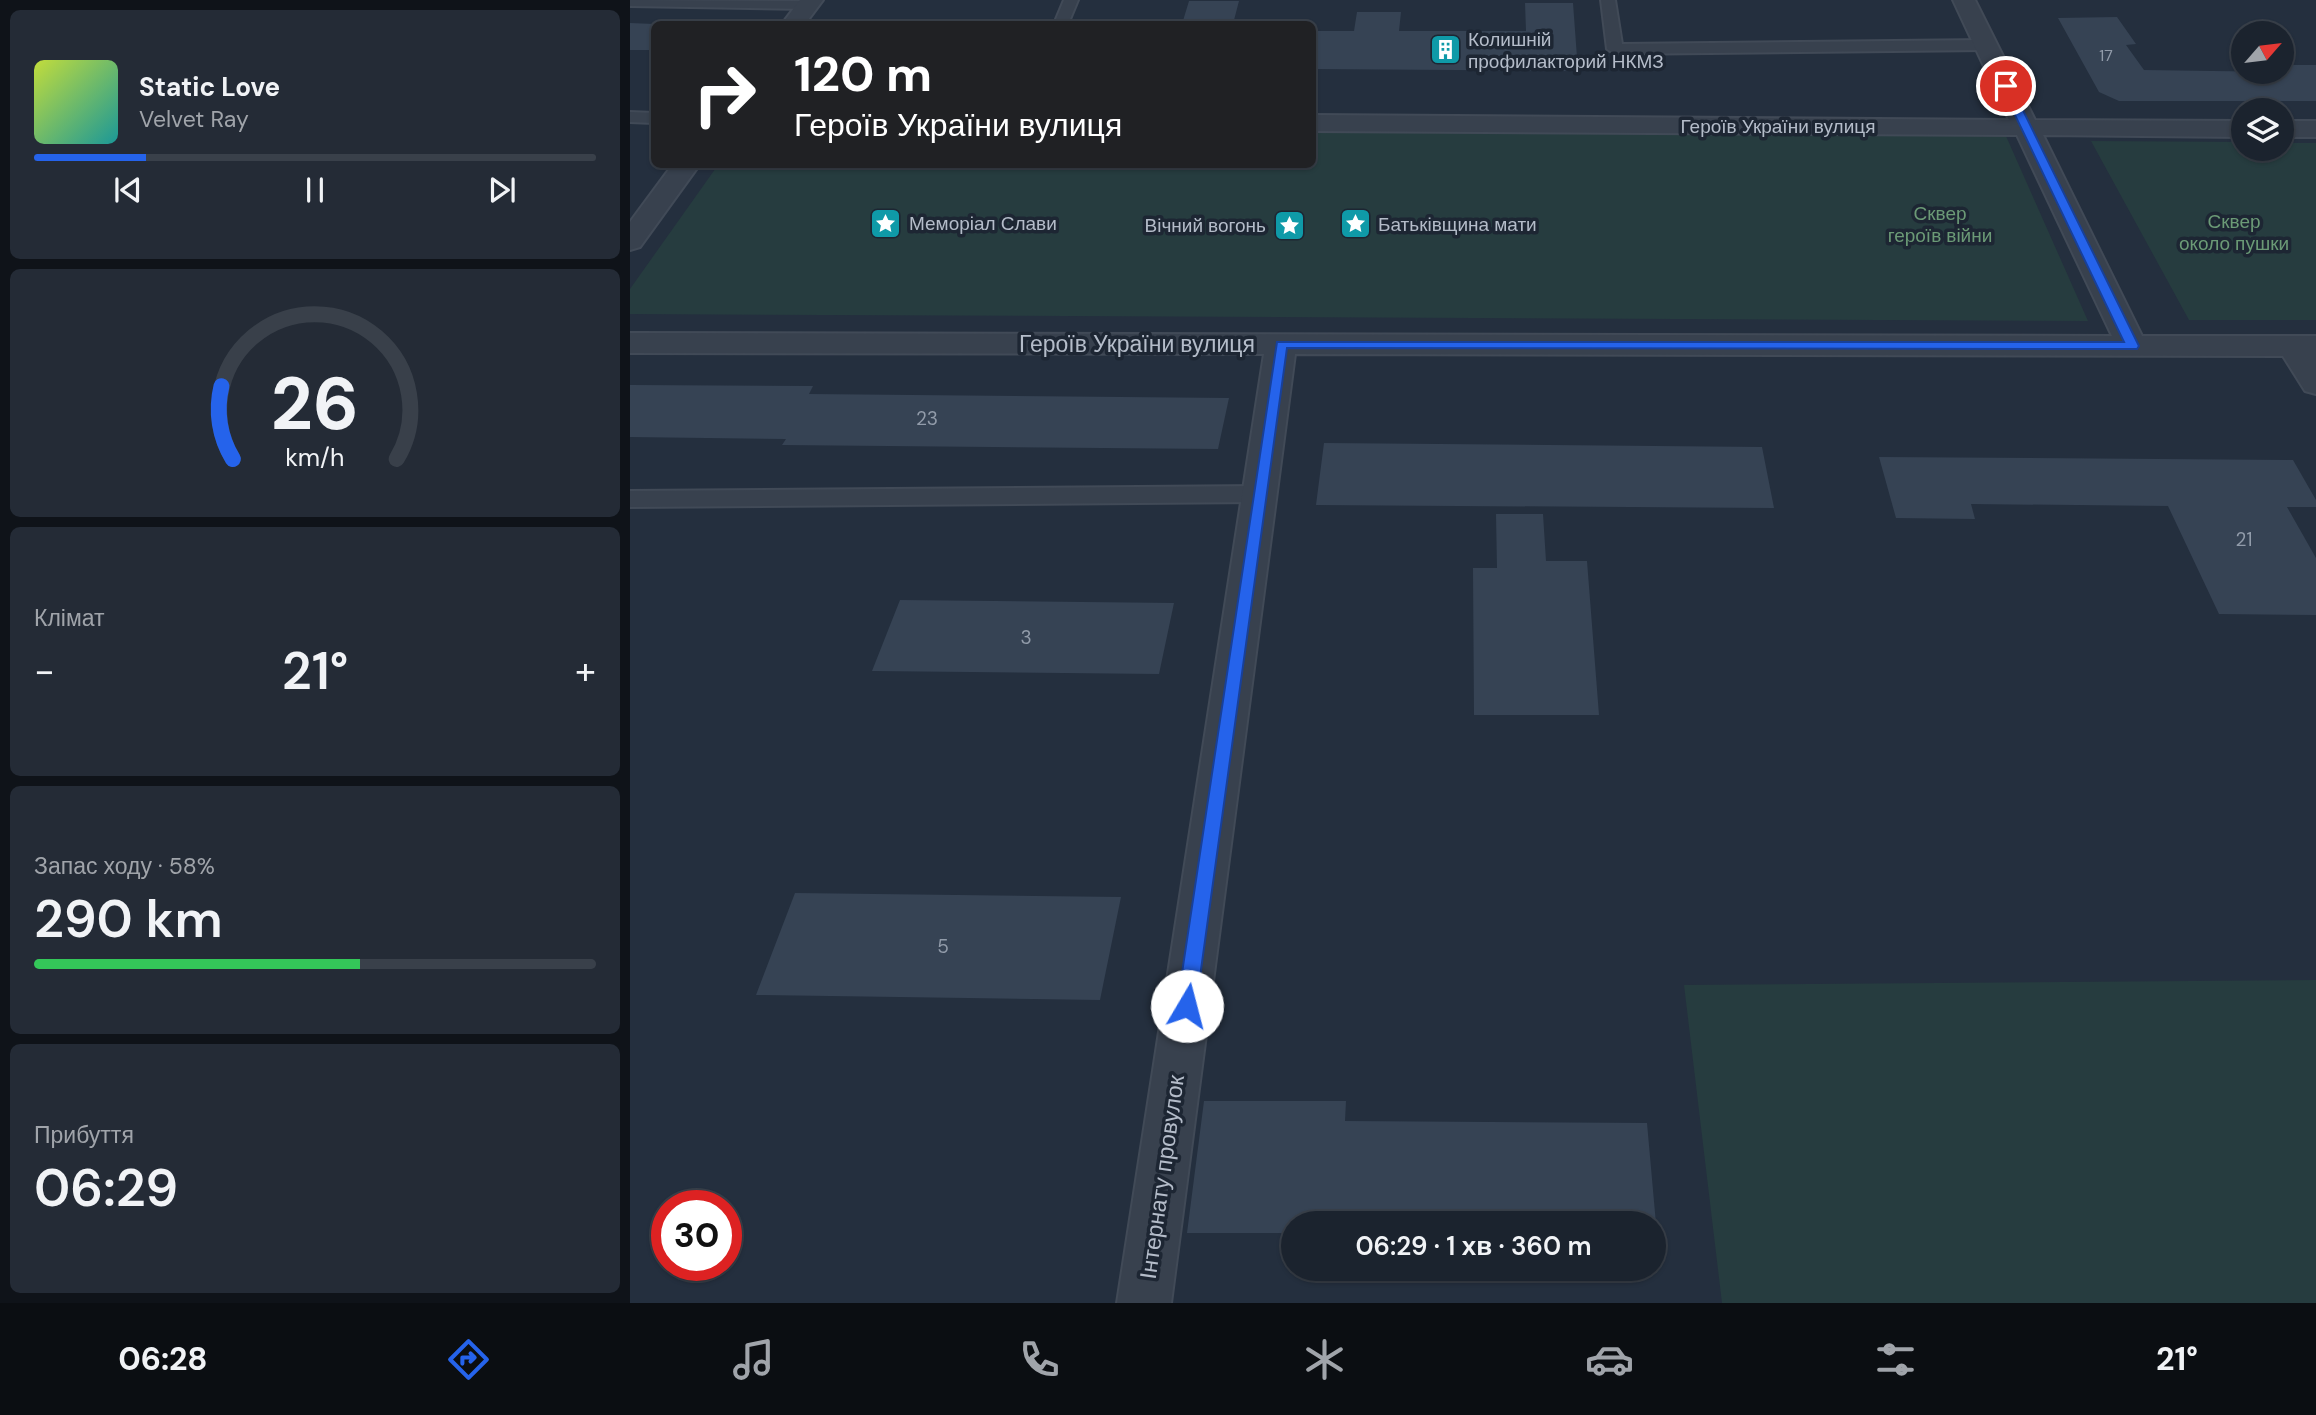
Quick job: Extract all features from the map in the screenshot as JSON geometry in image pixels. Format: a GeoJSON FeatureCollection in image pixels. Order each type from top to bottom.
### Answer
{"type":"FeatureCollection","features":[{"type":"Feature","properties":{"kind":"street"},"geometry":{"type":"LineString","coordinates":[[1964,0],[2132,346]]}},
{"type":"Feature","properties":{"kind":"street"},"geometry":{"type":"LineString","coordinates":[[795,21],[810,2]]}},
{"type":"Feature","properties":{"kind":"street","name":"Героїв України вулиця"},"geometry":{"type":"LineString","coordinates":[[1316,123],[2231,129]]}},
{"type":"Feature","properties":{"kind":"street"},"geometry":{"type":"LineString","coordinates":[[2294,129],[2316,129]]}},
{"type":"Feature","properties":{"kind":"street"},"geometry":{"type":"LineString","coordinates":[[635,226],[684,168]]}},
{"type":"Feature","properties":{"kind":"street","name":"Героїв України вулиця"},"geometry":{"type":"LineString","coordinates":[[630,343],[2304,346]]}},
{"type":"Feature","properties":{"kind":"street","name":"Інтернату провулок"},"geometry":{"type":"LineString","coordinates":[[1144,1303],[1282,344]]}},
{"type":"Feature","properties":{"kind":"street"},"geometry":{"type":"LineString","coordinates":[[2304,346],[2316,384]]}},
{"type":"Feature","properties":{"kind":"lane"},"geometry":{"type":"LineString","coordinates":[[1062,21],[1071,0]]}},
{"type":"Feature","properties":{"kind":"lane"},"geometry":{"type":"LineString","coordinates":[[1608,0],[1615,49],[1986,46]]}},
{"type":"Feature","properties":{"kind":"lane"},"geometry":{"type":"LineString","coordinates":[[630,2],[810,2]]}},
{"type":"Feature","properties":{"kind":"lane"},"geometry":{"type":"LineString","coordinates":[[630,117],[651,118]]}},
{"type":"Feature","properties":{"kind":"lane"},"geometry":{"type":"LineString","coordinates":[[634,505],[1260,494]]}},
{"type":"Feature","properties":{"kind":"green space","name":"Сквер героїв війни"},"geometry":{"type":"Polygon","coordinates":[[[2002,127],[2088,321],[630,314],[630,289],[716,168],[1316,168],[1316,130],[2002,127]]]}},
{"type":"Feature","properties":{"kind":"green space","name":"Сквер около пушки"},"geometry":{"type":"Polygon","coordinates":[[[2091,141],[2231,142],[2231,161],[2294,161],[2294,143],[2316,143],[2316,320],[2189,320],[2091,141]]]}},
{"type":"Feature","properties":{"kind":"green space"},"geometry":{"type":"Polygon","coordinates":[[[2316,980],[2316,1303],[1722,1303],[1684,985],[2316,980]]]}},
{"type":"Feature","properties":{"kind":"building"},"geometry":{"type":"Polygon","coordinates":[[[1189,1],[1239,1],[1234,21],[1183,21],[1189,1]]]}},
{"type":"Feature","properties":{"kind":"building","name":"Колишній профилакторий НКМЗ"},"geometry":{"type":"Polygon","coordinates":[[[1525,3],[1573,3],[1578,71],[1316,69],[1316,31],[1354,31],[1357,12],[1401,12],[1399,31],[1526,31],[1525,3]]]}},
{"type":"Feature","properties":{"kind":"building"},"geometry":{"type":"Polygon","coordinates":[[[2117,17],[2136,44],[2126,45],[2144,70],[2231,71],[2231,84],[2294,84],[2294,65],[2316,65],[2316,101],[2294,101],[2294,98],[2231,98],[2231,101],[2119,101],[2099,92],[2058,18],[2117,17]]]}},
{"type":"Feature","properties":{"kind":"building"},"geometry":{"type":"Polygon","coordinates":[[[630,23],[651,24],[651,50],[630,50],[630,23]]]}},
{"type":"Feature","properties":{"kind":"building"},"geometry":{"type":"Polygon","coordinates":[[[630,385],[813,386],[809,394],[1229,398],[1218,449],[782,445],[786,439],[630,437],[630,385]]]}},
{"type":"Feature","properties":{"kind":"building"},"geometry":{"type":"Polygon","coordinates":[[[1324,443],[1762,447],[1774,508],[1316,505],[1324,443]]]}},
{"type":"Feature","properties":{"kind":"building"},"geometry":{"type":"Polygon","coordinates":[[[1879,457],[2293,460],[2316,500],[2316,507],[2287,507],[2316,558],[2316,615],[2219,614],[2168,506],[1971,504],[1975,519],[1896,518],[1879,457]]]}},
{"type":"Feature","properties":{"kind":"building"},"geometry":{"type":"Polygon","coordinates":[[[1496,514],[1543,514],[1546,561],[1587,561],[1599,715],[1474,715],[1473,568],[1497,568],[1496,514]]]}},
{"type":"Feature","properties":{"kind":"building"},"geometry":{"type":"Polygon","coordinates":[[[900,600],[1174,603],[1159,674],[872,671],[900,600]]]}},
{"type":"Feature","properties":{"kind":"building"},"geometry":{"type":"Polygon","coordinates":[[[795,893],[1121,897],[1100,1000],[756,995],[795,893]]]}},
{"type":"Feature","properties":{"kind":"building"},"geometry":{"type":"Polygon","coordinates":[[[1204,1101],[1346,1101],[1345,1121],[1647,1123],[1655,1211],[1281,1211],[1281,1233],[1187,1233],[1204,1101]]]}},
{"type":"Feature","properties":{"kind":"place","name":"Колишній профилакторий НКМЗ"},"geometry":{"type":"Point","coordinates":[1445,50]}},
{"type":"Feature","properties":{"kind":"place","name":"Меморіал Слави"},"geometry":{"type":"Point","coordinates":[886,223]}},
{"type":"Feature","properties":{"kind":"place","name":"Батьківщина мати"},"geometry":{"type":"Point","coordinates":[1355,224]}},
{"type":"Feature","properties":{"kind":"place","name":"Вічний вогонь"},"geometry":{"type":"Point","coordinates":[1289,225]}},
{"type":"Feature","properties":{"kind":"route"},"geometry":{"type":"LineString","coordinates":[[1187,1006],[1282,344],[2132,346],[2006,86]]}}]}
